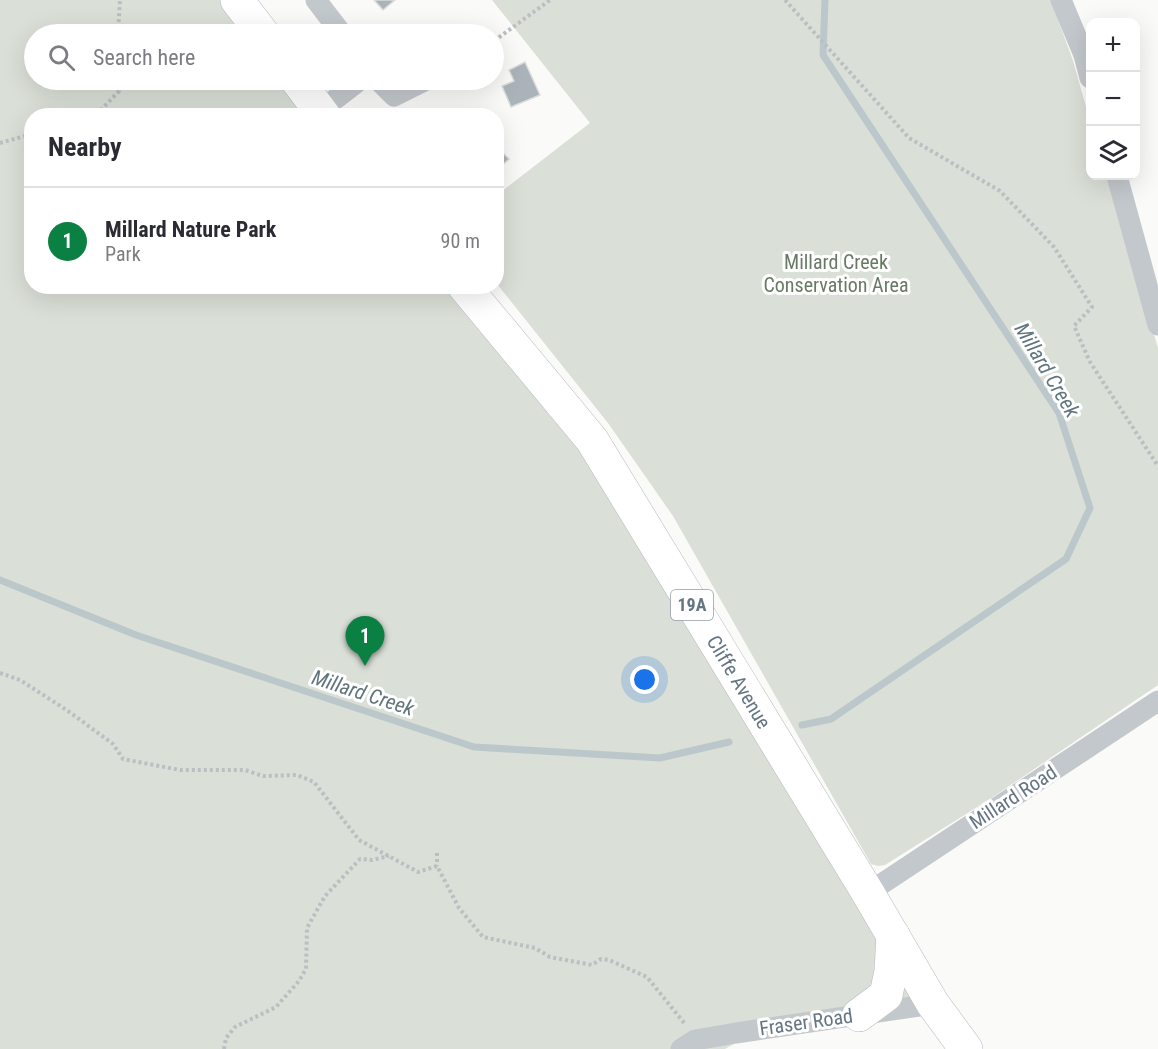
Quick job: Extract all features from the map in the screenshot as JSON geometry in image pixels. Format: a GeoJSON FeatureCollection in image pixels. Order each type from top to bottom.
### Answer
{"type":"FeatureCollection","features":[{"type":"Feature","properties":{"kind":"main road"},"geometry":{"type":"LineString","coordinates":[[237,0],[255,24]]}},
{"type":"Feature","properties":{"kind":"main road"},"geometry":{"type":"LineString","coordinates":[[305,90],[318,108]]}},
{"type":"Feature","properties":{"kind":"main road","name":"Cliffe Avenue"},"geometry":{"type":"LineString","coordinates":[[471,294],[592,440],[868,893],[933,1004]]}},
{"type":"Feature","properties":{"kind":"main road"},"geometry":{"type":"LineString","coordinates":[[859,1015],[886,995],[891,971],[893,935]]}},
{"type":"Feature","properties":{"kind":"main road","name":"19A"},"geometry":{"type":"LineString","coordinates":[[933,1004],[966,1049]]}},
{"type":"Feature","properties":{"kind":"street"},"geometry":{"type":"LineString","coordinates":[[316,0],[334,24]]}},
{"type":"Feature","properties":{"kind":"street"},"geometry":{"type":"LineString","coordinates":[[1061,0],[1084,55],[1088,72]]}},
{"type":"Feature","properties":{"kind":"street"},"geometry":{"type":"LineString","coordinates":[[328,108],[348,90]]}},
{"type":"Feature","properties":{"kind":"street"},"geometry":{"type":"LineString","coordinates":[[388,90],[394,96],[406,90]]}},
{"type":"Feature","properties":{"kind":"street"},"geometry":{"type":"LineString","coordinates":[[1118,180],[1158,325]]}},
{"type":"Feature","properties":{"kind":"street","name":"Millard Road"},"geometry":{"type":"LineString","coordinates":[[868,893],[1158,701]]}},
{"type":"Feature","properties":{"kind":"street","name":"Fraser Road"},"geometry":{"type":"LineString","coordinates":[[688,1045],[933,1004]]}},
{"type":"Feature","properties":{"kind":"path"},"geometry":{"type":"LineString","coordinates":[[119,24],[120,0]]}},
{"type":"Feature","properties":{"kind":"path"},"geometry":{"type":"LineString","coordinates":[[504,34],[550,0]]}},
{"type":"Feature","properties":{"kind":"path"},"geometry":{"type":"LineString","coordinates":[[785,0],[909,138],[1000,191],[1054,247],[1092,307],[1074,326],[1090,362],[1158,466]]}},
{"type":"Feature","properties":{"kind":"path"},"geometry":{"type":"LineString","coordinates":[[103,108],[119,90]]}},
{"type":"Feature","properties":{"kind":"path"},"geometry":{"type":"LineString","coordinates":[[0,143],[24,136]]}},
{"type":"Feature","properties":{"kind":"path"},"geometry":{"type":"LineString","coordinates":[[0,673],[20,680],[68,711],[113,744],[123,759],[180,770],[245,770],[263,776],[297,775],[314,782],[359,840],[418,872],[437,866]]}},
{"type":"Feature","properties":{"kind":"path"},"geometry":{"type":"LineString","coordinates":[[437,853],[437,866],[459,908],[483,937],[534,948],[550,957],[592,965],[601,959],[609,960],[647,977],[691,1032],[688,1045]]}},
{"type":"Feature","properties":{"kind":"path"},"geometry":{"type":"LineString","coordinates":[[224,1049],[226,1038],[235,1028],[276,1007],[299,981],[306,969],[307,928],[325,896],[360,859],[372,860],[389,856]]}},
{"type":"Feature","properties":{"kind":"green space"},"geometry":{"type":"Polygon","coordinates":[[[0,0],[237,0],[255,24],[24,24],[24,90],[305,90],[319,108],[24,108],[24,294],[470,294],[592,440],[933,1004],[760,1029],[725,1049],[0,1049],[0,0]]]}},
{"type":"Feature","properties":{"kind":"green space","name":"Millard Creek Conservation Area"},"geometry":{"type":"Polygon","coordinates":[[[492,0],[1051,0],[1073,61],[1086,107],[1086,180],[1108,180],[1158,348],[1158,685],[993,797],[885,865],[871,864],[673,516],[608,423],[504,293],[504,190],[590,123],[492,0]]]}},
{"type":"Feature","properties":{"kind":"building"},"geometry":{"type":"Polygon","coordinates":[[[374,0],[395,0],[383,10],[374,0]]]}},
{"type":"Feature","properties":{"kind":"building"},"geometry":{"type":"Polygon","coordinates":[[[525,62],[540,95],[511,107],[504,90],[504,85],[514,81],[509,70],[525,62]]]}},
{"type":"Feature","properties":{"kind":"building"},"geometry":{"type":"Polygon","coordinates":[[[504,154],[509,159],[504,164],[504,154]]]}},
{"type":"Feature","properties":{"kind":"waterway","name":"Millard Creek"},"geometry":{"type":"LineString","coordinates":[[802,725],[831,719],[1066,559],[1090,508],[1059,413],[823,55],[825,0]]}},
{"type":"Feature","properties":{"kind":"waterway","name":"Millard Creek"},"geometry":{"type":"LineString","coordinates":[[0,580],[136,635],[474,747],[660,758],[729,742]]}},
{"type":"Feature","properties":{"kind":"place","name":"Millard Nature Park"},"geometry":{"type":"Point","coordinates":[365,666]}}]}
